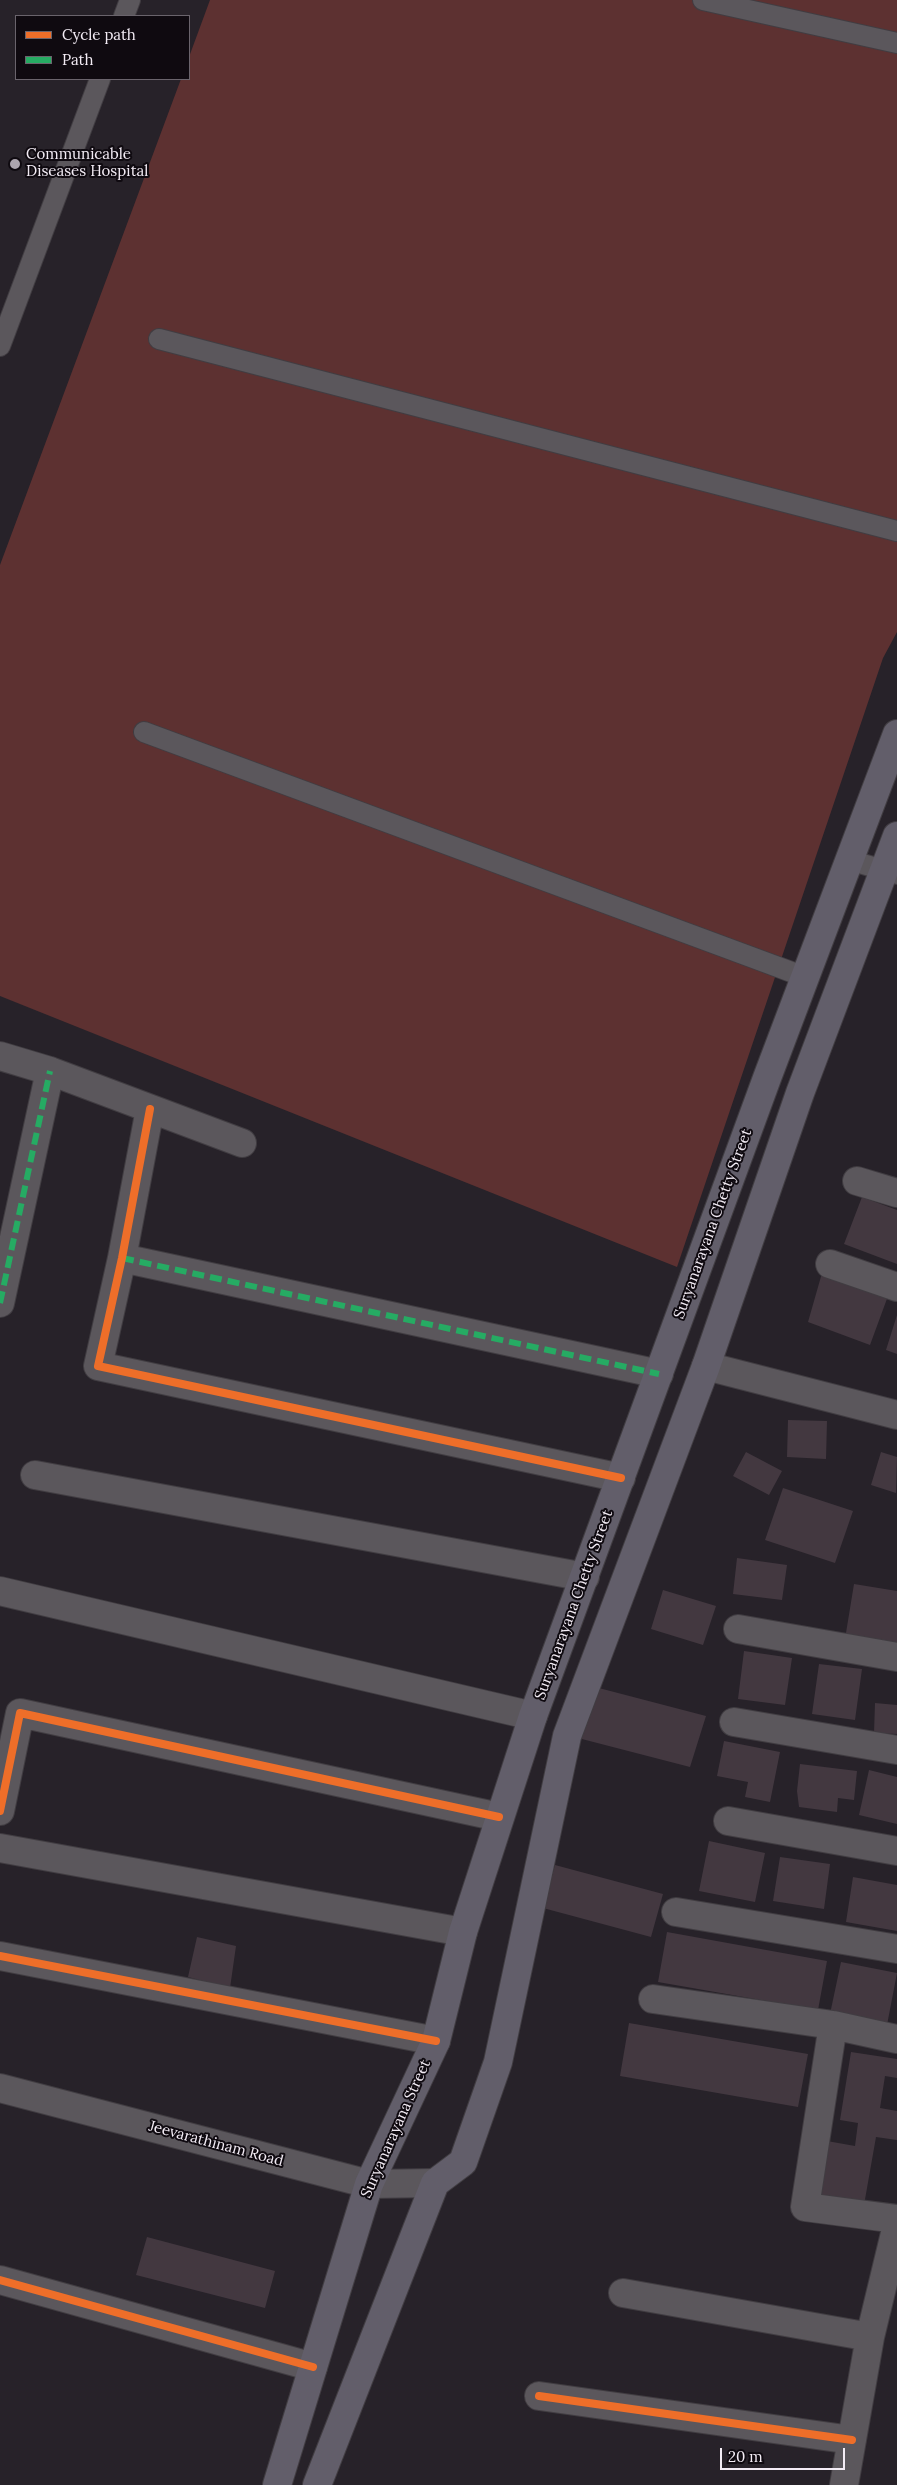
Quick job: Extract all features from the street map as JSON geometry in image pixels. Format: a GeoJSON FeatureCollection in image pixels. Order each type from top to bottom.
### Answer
{"type":"FeatureCollection","features":[{"type":"Feature","properties":{"kind":"main road","name":"Suryanarayana Chetty Street"},"geometry":{"type":"LineString","coordinates":[[534,1716],[805,977],[897,734]]}},
{"type":"Feature","properties":{"kind":"main road"},"geometry":{"type":"LineString","coordinates":[[317,2485],[434,2183],[463,2162],[498,2062],[566,1736],[706,1366],[800,1093],[890,872],[897,836]]}},
{"type":"Feature","properties":{"kind":"main road","name":"Suryanarayana Street"},"geometry":{"type":"LineString","coordinates":[[277,2485],[369,2184],[436,2041],[463,1932],[499,1817],[534,1716]]}},
{"type":"Feature","properties":{"kind":"street"},"geometry":{"type":"LineString","coordinates":[[0,1056],[50,1071],[242,1143]]}},
{"type":"Feature","properties":{"kind":"street"},"geometry":{"type":"LineString","coordinates":[[0,1303],[50,1071]]}},
{"type":"Feature","properties":{"kind":"street"},"geometry":{"type":"LineString","coordinates":[[150,1109],[122,1258],[98,1366],[620,1478]]}},
{"type":"Feature","properties":{"kind":"street"},"geometry":{"type":"LineString","coordinates":[[857,1182],[897,1193]]}},
{"type":"Feature","properties":{"kind":"street"},"geometry":{"type":"LineString","coordinates":[[122,1258],[659,1374]]}},
{"type":"Feature","properties":{"kind":"street"},"geometry":{"type":"LineString","coordinates":[[830,1264],[897,1286]]}},
{"type":"Feature","properties":{"kind":"street"},"geometry":{"type":"LineString","coordinates":[[706,1366],[897,1415]]}},
{"type":"Feature","properties":{"kind":"street"},"geometry":{"type":"LineString","coordinates":[[35,1475],[584,1577]]}},
{"type":"Feature","properties":{"kind":"street"},"geometry":{"type":"LineString","coordinates":[[0,1591],[534,1716]]}},
{"type":"Feature","properties":{"kind":"street"},"geometry":{"type":"LineString","coordinates":[[738,1629],[897,1657]]}},
{"type":"Feature","properties":{"kind":"street"},"geometry":{"type":"LineString","coordinates":[[0,1810],[20,1714],[499,1817]]}},
{"type":"Feature","properties":{"kind":"street"},"geometry":{"type":"LineString","coordinates":[[734,1722],[897,1750]]}},
{"type":"Feature","properties":{"kind":"street"},"geometry":{"type":"LineString","coordinates":[[728,1821],[897,1851]]}},
{"type":"Feature","properties":{"kind":"street"},"geometry":{"type":"LineString","coordinates":[[0,1848],[463,1932]]}},
{"type":"Feature","properties":{"kind":"street"},"geometry":{"type":"LineString","coordinates":[[676,1912],[897,1949]]}},
{"type":"Feature","properties":{"kind":"street"},"geometry":{"type":"LineString","coordinates":[[0,1956],[436,2041]]}},
{"type":"Feature","properties":{"kind":"street"},"geometry":{"type":"LineString","coordinates":[[653,1999],[833,2025],[897,2039]]}},
{"type":"Feature","properties":{"kind":"street"},"geometry":{"type":"LineString","coordinates":[[833,2025],[804,2207],[897,2219]]}},
{"type":"Feature","properties":{"kind":"street","name":"Jeevarathinam Road"},"geometry":{"type":"LineString","coordinates":[[0,2088],[369,2184],[434,2183]]}},
{"type":"Feature","properties":{"kind":"street"},"geometry":{"type":"LineString","coordinates":[[844,2485],[870,2337],[897,2225]]}},
{"type":"Feature","properties":{"kind":"street"},"geometry":{"type":"LineString","coordinates":[[0,2280],[313,2367]]}},
{"type":"Feature","properties":{"kind":"street"},"geometry":{"type":"LineString","coordinates":[[623,2294],[870,2337]]}},
{"type":"Feature","properties":{"kind":"street"},"geometry":{"type":"LineString","coordinates":[[540,2396],[852,2440]]}},
{"type":"Feature","properties":{"kind":"lane"},"geometry":{"type":"LineString","coordinates":[[124,15],[130,0]]}},
{"type":"Feature","properties":{"kind":"lane"},"geometry":{"type":"LineString","coordinates":[[702,0],[897,42]]}},
{"type":"Feature","properties":{"kind":"lane"},"geometry":{"type":"LineString","coordinates":[[0,346],[100,80]]}},
{"type":"Feature","properties":{"kind":"lane"},"geometry":{"type":"LineString","coordinates":[[159,339],[897,531]]}},
{"type":"Feature","properties":{"kind":"lane"},"geometry":{"type":"LineString","coordinates":[[144,732],[805,977]]}},
{"type":"Feature","properties":{"kind":"lane"},"geometry":{"type":"LineString","coordinates":[[849,860],[890,872]]}},
{"type":"Feature","properties":{"kind":"shaded area"},"geometry":{"type":"Polygon","coordinates":[[[210,0],[897,0],[897,632],[883,658],[677,1267],[0,996],[0,565],[181,80],[190,80],[190,54],[210,0]]]}},
{"type":"Feature","properties":{"kind":"building"},"geometry":{"type":"Polygon","coordinates":[[[862,1197],[897,1210],[897,1264],[844,1244],[862,1197]]]}},
{"type":"Feature","properties":{"kind":"building"},"geometry":{"type":"Polygon","coordinates":[[[822,1273],[888,1296],[870,1345],[808,1322],[822,1273]]]}},
{"type":"Feature","properties":{"kind":"building"},"geometry":{"type":"Polygon","coordinates":[[[897,1315],[897,1354],[886,1350],[897,1315]]]}},
{"type":"Feature","properties":{"kind":"building"},"geometry":{"type":"Polygon","coordinates":[[[788,1420],[827,1421],[826,1459],[787,1457],[788,1420]]]}},
{"type":"Feature","properties":{"kind":"building"},"geometry":{"type":"Polygon","coordinates":[[[746,1452],[782,1471],[769,1495],[733,1476],[746,1452]]]}},
{"type":"Feature","properties":{"kind":"building"},"geometry":{"type":"Polygon","coordinates":[[[881,1452],[897,1457],[896,1493],[871,1485],[881,1452]]]}},
{"type":"Feature","properties":{"kind":"building"},"geometry":{"type":"Polygon","coordinates":[[[783,1488],[853,1511],[835,1563],[765,1540],[783,1488]]]}},
{"type":"Feature","properties":{"kind":"building"},"geometry":{"type":"Polygon","coordinates":[[[737,1558],[787,1565],[782,1600],[733,1594],[737,1558]]]}},
{"type":"Feature","properties":{"kind":"building"},"geometry":{"type":"Polygon","coordinates":[[[854,1584],[897,1591],[897,1647],[845,1639],[854,1584]]]}},
{"type":"Feature","properties":{"kind":"building"},"geometry":{"type":"Polygon","coordinates":[[[663,1590],[716,1606],[703,1645],[651,1629],[663,1590]]]}},
{"type":"Feature","properties":{"kind":"building"},"geometry":{"type":"Polygon","coordinates":[[[744,1651],[792,1658],[785,1705],[738,1699],[744,1651]]]}},
{"type":"Feature","properties":{"kind":"building"},"geometry":{"type":"Polygon","coordinates":[[[819,1664],[862,1669],[855,1720],[812,1714],[819,1664]]]}},
{"type":"Feature","properties":{"kind":"building"},"geometry":{"type":"Polygon","coordinates":[[[595,1687],[706,1716],[690,1767],[578,1738],[595,1687]]]}},
{"type":"Feature","properties":{"kind":"building"},"geometry":{"type":"Polygon","coordinates":[[[875,1703],[897,1705],[897,1734],[874,1733],[875,1703]]]}},
{"type":"Feature","properties":{"kind":"building"},"geometry":{"type":"Polygon","coordinates":[[[724,1741],[780,1752],[770,1802],[745,1797],[748,1782],[717,1776],[724,1741]]]}},
{"type":"Feature","properties":{"kind":"building"},"geometry":{"type":"Polygon","coordinates":[[[800,1764],[857,1771],[854,1800],[838,1798],[837,1812],[799,1807],[797,1791],[800,1764]]]}},
{"type":"Feature","properties":{"kind":"building"},"geometry":{"type":"Polygon","coordinates":[[[869,1770],[897,1777],[897,1824],[859,1815],[869,1770]]]}},
{"type":"Feature","properties":{"kind":"building"},"geometry":{"type":"Polygon","coordinates":[[[709,1841],[765,1853],[755,1902],[699,1891],[709,1841]]]}},
{"type":"Feature","properties":{"kind":"building"},"geometry":{"type":"Polygon","coordinates":[[[780,1857],[830,1864],[824,1909],[773,1901],[780,1857]]]}},
{"type":"Feature","properties":{"kind":"building"},"geometry":{"type":"Polygon","coordinates":[[[555,1865],[663,1894],[651,1937],[543,1908],[555,1865]]]}},
{"type":"Feature","properties":{"kind":"building"},"geometry":{"type":"Polygon","coordinates":[[[853,1877],[897,1885],[897,1931],[846,1922],[853,1877]]]}},
{"type":"Feature","properties":{"kind":"building"},"geometry":{"type":"Polygon","coordinates":[[[667,1932],[827,1961],[818,2010],[658,1982],[667,1932]]]}},
{"type":"Feature","properties":{"kind":"building"},"geometry":{"type":"Polygon","coordinates":[[[197,1937],[236,1946],[230,1988],[188,1977],[197,1937]]]}},
{"type":"Feature","properties":{"kind":"building"},"geometry":{"type":"Polygon","coordinates":[[[841,1962],[897,1973],[887,2025],[830,2014],[841,1962]]]}},
{"type":"Feature","properties":{"kind":"building"},"geometry":{"type":"Polygon","coordinates":[[[629,2023],[808,2054],[798,2107],[620,2076],[629,2023]]]}},
{"type":"Feature","properties":{"kind":"building"},"geometry":{"type":"Polygon","coordinates":[[[851,2052],[897,2059],[897,2078],[885,2076],[880,2108],[897,2111],[897,2140],[876,2137],[864,2205],[818,2198],[827,2141],[855,2146],[858,2123],[840,2120],[851,2052]]]}},
{"type":"Feature","properties":{"kind":"building"},"geometry":{"type":"Polygon","coordinates":[[[147,2237],[275,2271],[265,2308],[136,2275],[147,2237]]]}},
{"type":"Feature","properties":{"kind":"marked path"},"geometry":{"type":"LineString","coordinates":[[0,1303],[50,1071]]}},
{"type":"Feature","properties":{"kind":"marked path"},"geometry":{"type":"LineString","coordinates":[[122,1258],[659,1374]]}},
{"type":"Feature","properties":{"kind":"cycle path"},"geometry":{"type":"LineString","coordinates":[[150,1109],[122,1258],[98,1366],[621,1478]]}},
{"type":"Feature","properties":{"kind":"cycle path"},"geometry":{"type":"LineString","coordinates":[[0,1811],[20,1713],[499,1817]]}},
{"type":"Feature","properties":{"kind":"cycle path"},"geometry":{"type":"LineString","coordinates":[[0,1956],[436,2041]]}},
{"type":"Feature","properties":{"kind":"cycle path"},"geometry":{"type":"LineString","coordinates":[[0,2280],[313,2367]]}},
{"type":"Feature","properties":{"kind":"cycle path"},"geometry":{"type":"LineString","coordinates":[[539,2396],[852,2440]]}},
{"type":"Feature","properties":{"kind":"place","name":"Communicable Diseases Hospital"},"geometry":{"type":"Point","coordinates":[15,164]}}]}
